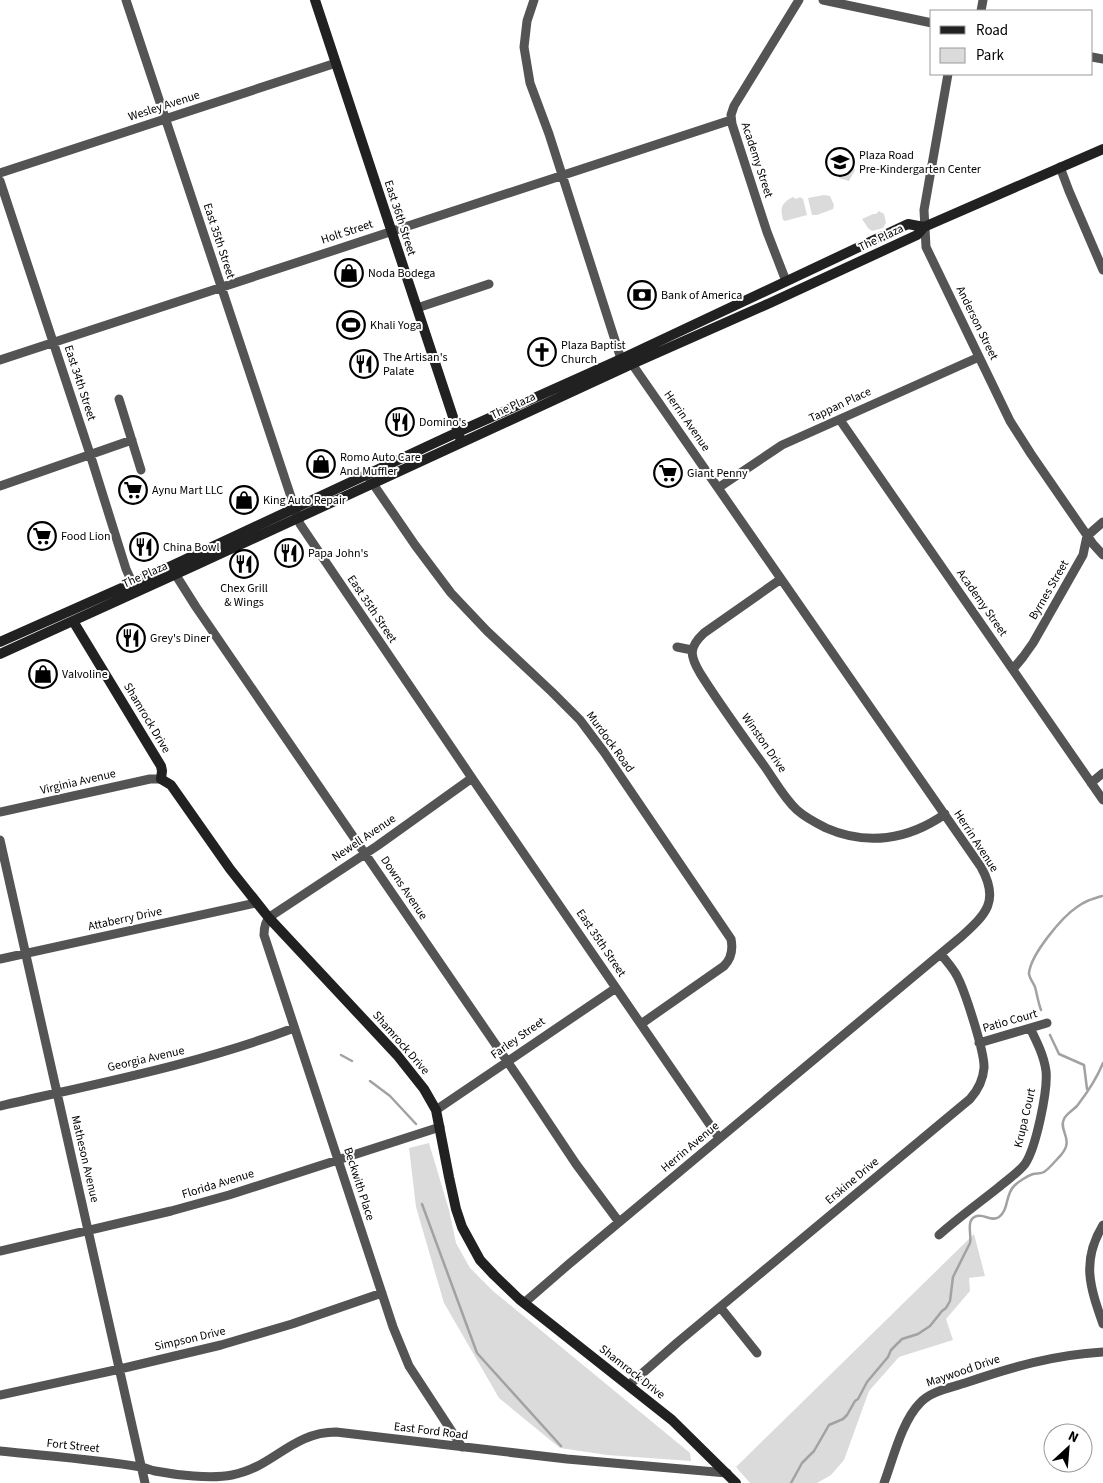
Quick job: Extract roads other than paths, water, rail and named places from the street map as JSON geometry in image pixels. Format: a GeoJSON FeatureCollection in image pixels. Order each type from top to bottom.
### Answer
{"type":"FeatureCollection","features":[{"type":"Feature","properties":{"kind":"main road","name":"East 36th Street"},"geometry":{"type":"LineString","coordinates":[[315,0],[462,443]]}},
{"type":"Feature","properties":{"kind":"main road","name":"The Plaza"},"geometry":{"type":"LineString","coordinates":[[370,479],[462,443],[917,235],[924,227],[1103,149]]}},
{"type":"Feature","properties":{"kind":"main road","name":"The Plaza"},"geometry":{"type":"LineString","coordinates":[[0,642],[134,588],[297,514],[370,479],[458,432],[908,224],[924,227]]}},
{"type":"Feature","properties":{"kind":"main road","name":"The Plaza"},"geometry":{"type":"LineString","coordinates":[[0,654],[73,621],[134,588]]}},
{"type":"Feature","properties":{"kind":"main road","name":"Shamrock Drive"},"geometry":{"type":"LineString","coordinates":[[73,621],[161,766],[161,779],[171,785],[256,903],[397,1055],[424,1089],[436,1110],[456,1209],[466,1237],[484,1265],[506,1288],[524,1303],[672,1420],[736,1483]]}},
{"type":"Feature","properties":{"kind":"street","name":"East 35th Street"},"geometry":{"type":"LineString","coordinates":[[126,0],[297,514],[308,538],[719,1138]]}},
{"type":"Feature","properties":{"kind":"street"},"geometry":{"type":"LineString","coordinates":[[534,0],[526,29],[524,47],[530,83],[621,358]]}},
{"type":"Feature","properties":{"kind":"street","name":"Academy Street"},"geometry":{"type":"LineString","coordinates":[[786,281],[767,232],[731,120],[734,106],[799,0]]}},
{"type":"Feature","properties":{"kind":"street"},"geometry":{"type":"LineString","coordinates":[[823,0],[930,23]]}},
{"type":"Feature","properties":{"kind":"street","name":"Wesley Avenue"},"geometry":{"type":"LineString","coordinates":[[0,173],[336,63]]}},
{"type":"Feature","properties":{"kind":"street","name":"Anderson Street"},"geometry":{"type":"LineString","coordinates":[[948,75],[924,210],[926,247],[1019,435],[1087,536],[1103,555]]}},
{"type":"Feature","properties":{"kind":"street","name":"Holt Street"},"geometry":{"type":"LineString","coordinates":[[0,360],[731,120]]}},
{"type":"Feature","properties":{"kind":"street"},"geometry":{"type":"LineString","coordinates":[[1060,167],[1103,270]]}},
{"type":"Feature","properties":{"kind":"street","name":"East 34th Street"},"geometry":{"type":"LineString","coordinates":[[0,181],[126,569],[134,588]]}},
{"type":"Feature","properties":{"kind":"street"},"geometry":{"type":"LineString","coordinates":[[417,308],[489,284]]}},
{"type":"Feature","properties":{"kind":"street","name":"Tappan Place"},"geometry":{"type":"LineString","coordinates":[[718,488],[777,448],[979,357]]}},
{"type":"Feature","properties":{"kind":"street","name":"Herrin Avenue"},"geometry":{"type":"LineString","coordinates":[[524,1303],[941,954],[981,919],[986,911],[990,896],[984,872],[632,364]]}},
{"type":"Feature","properties":{"kind":"street"},"geometry":{"type":"LineString","coordinates":[[118,399],[141,470]]}},
{"type":"Feature","properties":{"kind":"street","name":"Academy Street"},"geometry":{"type":"LineString","coordinates":[[840,420],[1103,800]]}},
{"type":"Feature","properties":{"kind":"street"},"geometry":{"type":"LineString","coordinates":[[0,486],[132,440]]}},
{"type":"Feature","properties":{"kind":"street","name":"Murdock Road"},"geometry":{"type":"LineString","coordinates":[[370,479],[434,571],[463,607],[587,728],[731,939],[732,948],[729,959],[724,966],[641,1024]]}},
{"type":"Feature","properties":{"kind":"street"},"geometry":{"type":"LineString","coordinates":[[1087,536],[1103,522]]}},
{"type":"Feature","properties":{"kind":"street","name":"Byrnes Street"},"geometry":{"type":"LineString","coordinates":[[1012,670],[1033,643],[1083,555],[1087,536]]}},
{"type":"Feature","properties":{"kind":"street","name":"Downs Avenue"},"geometry":{"type":"LineString","coordinates":[[173,571],[508,1061],[576,1164],[619,1222]]}},
{"type":"Feature","properties":{"kind":"street"},"geometry":{"type":"LineString","coordinates":[[677,647],[692,650],[699,637],[704,633],[781,579]]}},
{"type":"Feature","properties":{"kind":"street","name":"Winston Drive"},"geometry":{"type":"LineString","coordinates":[[692,650],[693,661],[700,673],[755,753],[790,802],[797,810],[814,822],[847,836],[879,839],[914,831],[935,821],[944,814]]}},
{"type":"Feature","properties":{"kind":"street"},"geometry":{"type":"LineString","coordinates":[[1091,783],[1103,773]]}},
{"type":"Feature","properties":{"kind":"street","name":"Newell Avenue"},"geometry":{"type":"LineString","coordinates":[[269,918],[472,778]]}},
{"type":"Feature","properties":{"kind":"street","name":"Virginia Avenue"},"geometry":{"type":"LineString","coordinates":[[0,812],[150,779],[161,779]]}},
{"type":"Feature","properties":{"kind":"street","name":"Matheson Avenue"},"geometry":{"type":"LineString","coordinates":[[0,840],[145,1483]]}},
{"type":"Feature","properties":{"kind":"street","name":"Attaberry Drive"},"geometry":{"type":"LineString","coordinates":[[0,959],[256,903]]}},
{"type":"Feature","properties":{"kind":"street","name":"Beckwith Place"},"geometry":{"type":"LineString","coordinates":[[269,918],[264,935],[403,1355],[416,1379],[462,1447]]}},
{"type":"Feature","properties":{"kind":"street","name":"Erskine Drive"},"geometry":{"type":"LineString","coordinates":[[629,1385],[976,1093],[983,1076],[984,1061],[957,976],[941,954]]}},
{"type":"Feature","properties":{"kind":"street","name":"Farley Street"},"geometry":{"type":"LineString","coordinates":[[436,1110],[616,988]]}},
{"type":"Feature","properties":{"kind":"street","name":"Patio Court"},"geometry":{"type":"LineString","coordinates":[[979,1043],[1047,1023]]}},
{"type":"Feature","properties":{"kind":"street","name":"Georgia Avenue"},"geometry":{"type":"LineString","coordinates":[[0,1106],[201,1059],[242,1047],[294,1028]]}},
{"type":"Feature","properties":{"kind":"street","name":"Krupa Court"},"geometry":{"type":"LineString","coordinates":[[939,1235],[1019,1170],[1030,1155],[1034,1144],[1046,1080],[1044,1062],[1030,1028]]}},
{"type":"Feature","properties":{"kind":"street","name":"Florida Avenue"},"geometry":{"type":"LineString","coordinates":[[0,1251],[214,1200],[440,1127]]}},
{"type":"Feature","properties":{"kind":"street"},"geometry":{"type":"LineString","coordinates":[[1103,1224],[1094,1243],[1089,1263],[1092,1292],[1103,1324]]}},
{"type":"Feature","properties":{"kind":"street","name":"Simpson Drive"},"geometry":{"type":"LineString","coordinates":[[0,1395],[120,1369],[252,1336],[382,1293]]}},
{"type":"Feature","properties":{"kind":"street"},"geometry":{"type":"LineString","coordinates":[[720,1308],[757,1353]]}},
{"type":"Feature","properties":{"kind":"street","name":"Maywood Drive"},"geometry":{"type":"LineString","coordinates":[[884,1483],[907,1420],[920,1402],[930,1395],[1036,1360],[1103,1352]]}},
{"type":"Feature","properties":{"kind":"street","name":"East Ford Road"},"geometry":{"type":"LineString","coordinates":[[142,1467],[154,1471],[232,1479],[310,1436],[336,1432],[567,1459],[727,1473]]}},
{"type":"Feature","properties":{"kind":"street","name":"Fort Street"},"geometry":{"type":"LineString","coordinates":[[0,1451],[142,1467]]}},
{"type":"Feature","properties":{"kind":"waterway"},"geometry":{"type":"LineString","coordinates":[[1041,1010],[1035,987],[1029,975],[1035,956],[1056,927],[1071,912],[1080,905],[1102,896]]}},
{"type":"Feature","properties":{"kind":"waterway"},"geometry":{"type":"LineString","coordinates":[[1050,1035],[1059,1054],[1084,1065],[1087,1089]]}},
{"type":"Feature","properties":{"kind":"waterway"},"geometry":{"type":"LineString","coordinates":[[341,1055],[352,1061]]}},
{"type":"Feature","properties":{"kind":"waterway"},"geometry":{"type":"LineString","coordinates":[[791,1483],[802,1463],[814,1451],[829,1425],[843,1419],[847,1415],[867,1382],[888,1357],[891,1350],[902,1339],[918,1334],[930,1326],[946,1308],[950,1301],[953,1277],[970,1243],[971,1220],[977,1216],[993,1219],[999,1217],[1014,1186],[1031,1175],[1044,1172],[1061,1155],[1067,1144],[1063,1127],[1064,1119],[1084,1096],[1095,1080],[1103,1063]]}},
{"type":"Feature","properties":{"kind":"waterway"},"geometry":{"type":"LineString","coordinates":[[370,1081],[390,1096],[416,1124]]}},
{"type":"Feature","properties":{"kind":"waterway"},"geometry":{"type":"LineString","coordinates":[[422,1204],[477,1353],[561,1446]]}},
{"type":"Feature","properties":{"kind":"place","name":"Plaza Road Pre-Kindergarten Center"},"geometry":{"type":"Point","coordinates":[840,162]}},
{"type":"Feature","properties":{"kind":"place","name":"Noda Bodega"},"geometry":{"type":"Point","coordinates":[349,273]}},
{"type":"Feature","properties":{"kind":"place","name":"Bank of America"},"geometry":{"type":"Point","coordinates":[642,295]}},
{"type":"Feature","properties":{"kind":"place","name":"Khali Yoga"},"geometry":{"type":"Point","coordinates":[351,325]}},
{"type":"Feature","properties":{"kind":"place","name":"Plaza Baptist Church"},"geometry":{"type":"Point","coordinates":[542,352]}},
{"type":"Feature","properties":{"kind":"place","name":"The Artisan's Palate"},"geometry":{"type":"Point","coordinates":[364,364]}},
{"type":"Feature","properties":{"kind":"place","name":"Domino's"},"geometry":{"type":"Point","coordinates":[400,422]}},
{"type":"Feature","properties":{"kind":"place","name":"Romo Auto Care And Muffler"},"geometry":{"type":"Point","coordinates":[321,464]}},
{"type":"Feature","properties":{"kind":"place","name":"Giant Penny"},"geometry":{"type":"Point","coordinates":[668,473]}},
{"type":"Feature","properties":{"kind":"place","name":"Aynu Mart LLC"},"geometry":{"type":"Point","coordinates":[133,490]}},
{"type":"Feature","properties":{"kind":"place","name":"King Auto Repair"},"geometry":{"type":"Point","coordinates":[244,500]}},
{"type":"Feature","properties":{"kind":"place","name":"Food Lion"},"geometry":{"type":"Point","coordinates":[42,536]}},
{"type":"Feature","properties":{"kind":"place","name":"China Bowl"},"geometry":{"type":"Point","coordinates":[144,547]}},
{"type":"Feature","properties":{"kind":"place","name":"Papa John's"},"geometry":{"type":"Point","coordinates":[289,553]}},
{"type":"Feature","properties":{"kind":"place","name":"Chex Grill & Wings"},"geometry":{"type":"Point","coordinates":[244,564]}},
{"type":"Feature","properties":{"kind":"place","name":"Grey's Diner"},"geometry":{"type":"Point","coordinates":[131,638]}},
{"type":"Feature","properties":{"kind":"place","name":"Valvoline"},"geometry":{"type":"Point","coordinates":[43,674]}}]}
